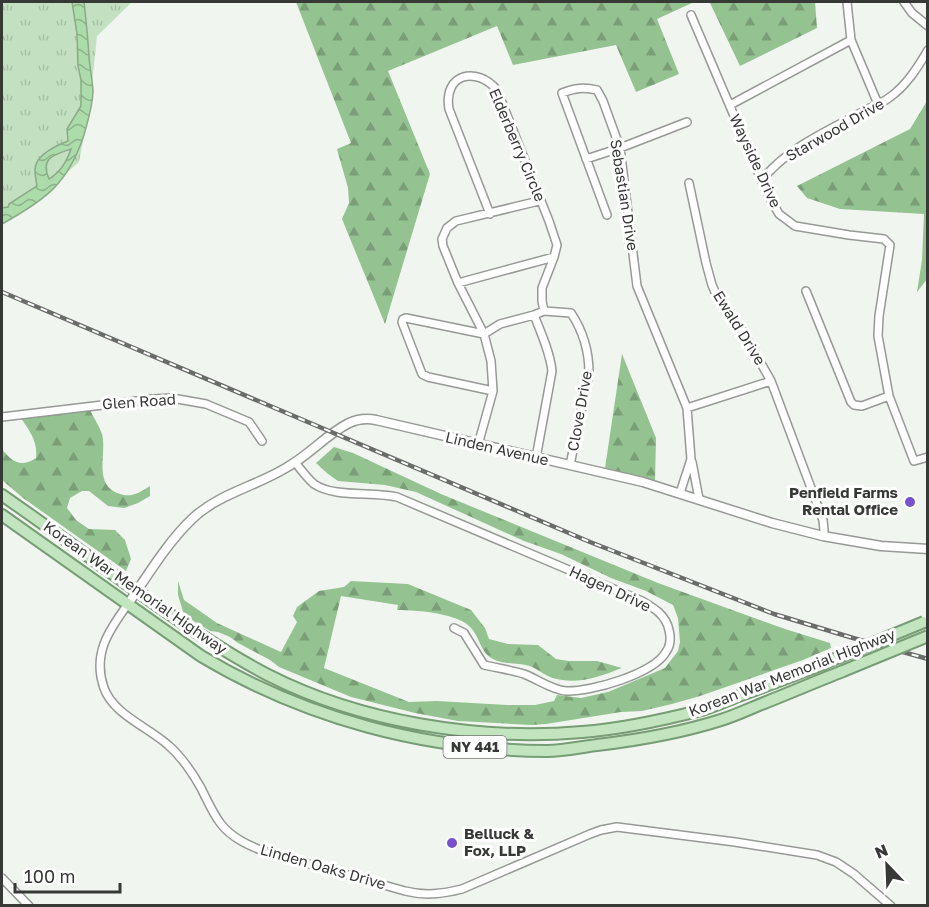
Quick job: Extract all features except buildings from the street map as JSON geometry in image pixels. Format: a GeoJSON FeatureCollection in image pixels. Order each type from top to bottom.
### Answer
{"type":"FeatureCollection","features":[{"type":"Feature","properties":{"kind":"main road","name":"Korean War Memorial Highway"},"geometry":{"type":"LineString","coordinates":[[2,495],[188,627],[268,675],[292,686],[369,713],[420,725],[474,732],[529,734],[581,732],[632,726],[704,710],[926,622]]}},
{"type":"Feature","properties":{"kind":"main road","name":"Korean War Memorial Highway"},"geometry":{"type":"LineString","coordinates":[[2,515],[210,661],[286,699],[376,730],[419,740],[467,746],[550,751],[644,740],[723,720],[927,636]]}},
{"type":"Feature","properties":{"kind":"street"},"geometry":{"type":"LineString","coordinates":[[847,2],[851,40],[878,104]]}},
{"type":"Feature","properties":{"kind":"street"},"geometry":{"type":"LineString","coordinates":[[904,2],[912,13],[927,26]]}},
{"type":"Feature","properties":{"kind":"street","name":"Wayside Drive"},"geometry":{"type":"LineString","coordinates":[[691,15],[767,193],[779,214],[795,225],[840,234],[884,239],[890,245],[878,336],[889,396],[914,461],[927,457]]}},
{"type":"Feature","properties":{"kind":"street"},"geometry":{"type":"LineString","coordinates":[[730,105],[851,40]]}},
{"type":"Feature","properties":{"kind":"street","name":"Starwood Drive"},"geometry":{"type":"LineString","coordinates":[[762,180],[772,167],[796,149],[890,98],[919,64],[927,50]]}},
{"type":"Feature","properties":{"kind":"street","name":"Elderberry Circle"},"geometry":{"type":"LineString","coordinates":[[490,214],[448,109],[448,92],[452,84],[465,77],[484,78],[497,90],[557,245],[542,288],[544,311]]}},
{"type":"Feature","properties":{"kind":"street","name":"Sebastian Drive"},"geometry":{"type":"LineString","coordinates":[[607,215],[562,93],[580,87],[597,90],[620,148],[637,286],[687,408],[691,459],[699,499]]}},
{"type":"Feature","properties":{"kind":"street"},"geometry":{"type":"LineString","coordinates":[[586,159],[687,122]]}},
{"type":"Feature","properties":{"kind":"street","name":"Ewald Drive"},"geometry":{"type":"LineString","coordinates":[[689,183],[712,285],[722,305],[742,330],[771,381],[823,520],[823,536]]}},
{"type":"Feature","properties":{"kind":"street"},"geometry":{"type":"LineString","coordinates":[[478,445],[493,391],[491,361],[484,334],[458,283],[443,246],[444,234],[447,228],[456,221],[540,201]]}},
{"type":"Feature","properties":{"kind":"street"},"geometry":{"type":"LineString","coordinates":[[458,283],[554,257]]}},
{"type":"Feature","properties":{"kind":"street"},"geometry":{"type":"LineString","coordinates":[[806,291],[851,402],[862,406],[889,396]]}},
{"type":"Feature","properties":{"kind":"street"},"geometry":{"type":"LineString","coordinates":[[493,391],[422,374],[402,322],[403,319],[484,334],[500,324],[544,311]]}},
{"type":"Feature","properties":{"kind":"street","name":"Clove Drive"},"geometry":{"type":"LineString","coordinates":[[544,311],[571,313],[583,337],[589,364],[570,465]]}},
{"type":"Feature","properties":{"kind":"street"},"geometry":{"type":"LineString","coordinates":[[534,315],[551,362],[552,371],[536,458]]}},
{"type":"Feature","properties":{"kind":"street"},"geometry":{"type":"LineString","coordinates":[[687,408],[771,381]]}},
{"type":"Feature","properties":{"kind":"street","name":"Glen Road"},"geometry":{"type":"LineString","coordinates":[[2,417],[172,398],[206,404],[249,422],[262,441]]}},
{"type":"Feature","properties":{"kind":"street","name":"Linden Avenue"},"geometry":{"type":"LineString","coordinates":[[128,604],[181,530],[199,512],[219,500],[272,476],[340,429],[355,421],[367,419],[643,482],[772,523],[823,536],[881,546],[927,549]]}},
{"type":"Feature","properties":{"kind":"street","name":"Sebastian Drive"},"geometry":{"type":"LineString","coordinates":[[680,493],[691,459]]}},
{"type":"Feature","properties":{"kind":"street","name":"Hagen Drive"},"geometry":{"type":"LineString","coordinates":[[295,462],[309,480],[326,490],[397,497],[642,602],[659,612],[665,619],[669,627],[670,644],[662,658],[633,675],[593,688],[564,691],[522,674],[484,664],[464,633],[454,628]]}},
{"type":"Feature","properties":{"kind":"street","name":"Linden Oaks Drive"},"geometry":{"type":"LineString","coordinates":[[128,604],[103,644],[101,675],[109,697],[117,707],[160,738],[183,759],[221,825],[240,841],[254,847],[405,891],[432,895],[462,889],[590,834],[616,827],[817,855],[836,862],[854,874],[891,906]]}},
{"type":"Feature","properties":{"kind":"street"},"geometry":{"type":"LineString","coordinates":[[2,878],[29,906]]}},
{"type":"Feature","properties":{"kind":"green space"},"geometry":{"type":"Polygon","coordinates":[[[2,2],[132,2],[97,36],[90,104],[79,162],[40,196],[2,223],[2,2]]]}},
{"type":"Feature","properties":{"kind":"green space"},"geometry":{"type":"Polygon","coordinates":[[[296,2],[692,3],[657,19],[679,74],[636,92],[616,45],[513,65],[497,26],[388,71],[430,174],[385,324],[342,219],[349,203],[348,188],[337,149],[351,143],[296,2]]]}},
{"type":"Feature","properties":{"kind":"green space"},"geometry":{"type":"Polygon","coordinates":[[[815,2],[817,28],[740,66],[710,3],[815,2]]]}},
{"type":"Feature","properties":{"kind":"green space"},"geometry":{"type":"Polygon","coordinates":[[[927,101],[927,279],[917,292],[922,260],[924,214],[840,209],[807,198],[797,186],[910,129],[927,101]]]}},
{"type":"Feature","properties":{"kind":"green space"},"geometry":{"type":"Polygon","coordinates":[[[622,354],[656,438],[655,481],[605,468],[622,354]]]}},
{"type":"Feature","properties":{"kind":"green space"},"geometry":{"type":"Polygon","coordinates":[[[89,408],[102,434],[103,474],[109,487],[120,494],[129,495],[150,486],[150,496],[124,508],[108,506],[89,491],[82,491],[70,498],[67,508],[76,520],[89,529],[115,530],[125,540],[131,559],[126,571],[23,498],[2,480],[2,449],[17,462],[26,463],[36,458],[34,441],[20,417],[89,408]]]}},
{"type":"Feature","properties":{"kind":"green space"},"geometry":{"type":"Polygon","coordinates":[[[334,447],[353,453],[441,494],[658,583],[830,643],[831,648],[803,660],[672,704],[642,711],[621,712],[546,724],[458,721],[351,697],[279,667],[230,637],[210,631],[184,615],[178,595],[178,581],[184,600],[217,623],[281,652],[297,622],[293,616],[297,607],[319,591],[344,587],[351,581],[408,584],[471,610],[485,628],[489,639],[508,644],[538,645],[556,659],[597,661],[622,668],[587,679],[559,680],[530,666],[493,659],[483,650],[472,629],[458,619],[437,613],[397,610],[398,605],[341,596],[324,668],[409,702],[535,705],[554,701],[557,695],[581,698],[608,692],[665,668],[678,651],[680,642],[678,618],[673,605],[646,591],[611,578],[561,554],[524,541],[416,492],[385,485],[338,481],[316,463],[334,447]]]}},
{"type":"Feature","properties":{"kind":"water"},"geometry":{"type":"Polygon","coordinates":[[[72,2],[84,2],[93,96],[78,152],[53,189],[31,207],[2,224],[2,208],[8,207],[9,204],[37,186],[35,170],[38,160],[52,148],[68,141],[67,129],[81,106],[77,34],[72,2]],[[71,149],[59,153],[47,162],[49,179],[60,170],[71,149]]]}},
{"type":"Feature","properties":{"kind":"railway"},"geometry":{"type":"LineString","coordinates":[[2,292],[590,542],[774,614],[928,659]]}},
{"type":"Feature","properties":{"kind":"place","name":"Penfield Farms Rental Office"},"geometry":{"type":"Point","coordinates":[910,502]}},
{"type":"Feature","properties":{"kind":"place","name":"Belluck & Fox, LLP"},"geometry":{"type":"Point","coordinates":[452,843]}}]}
